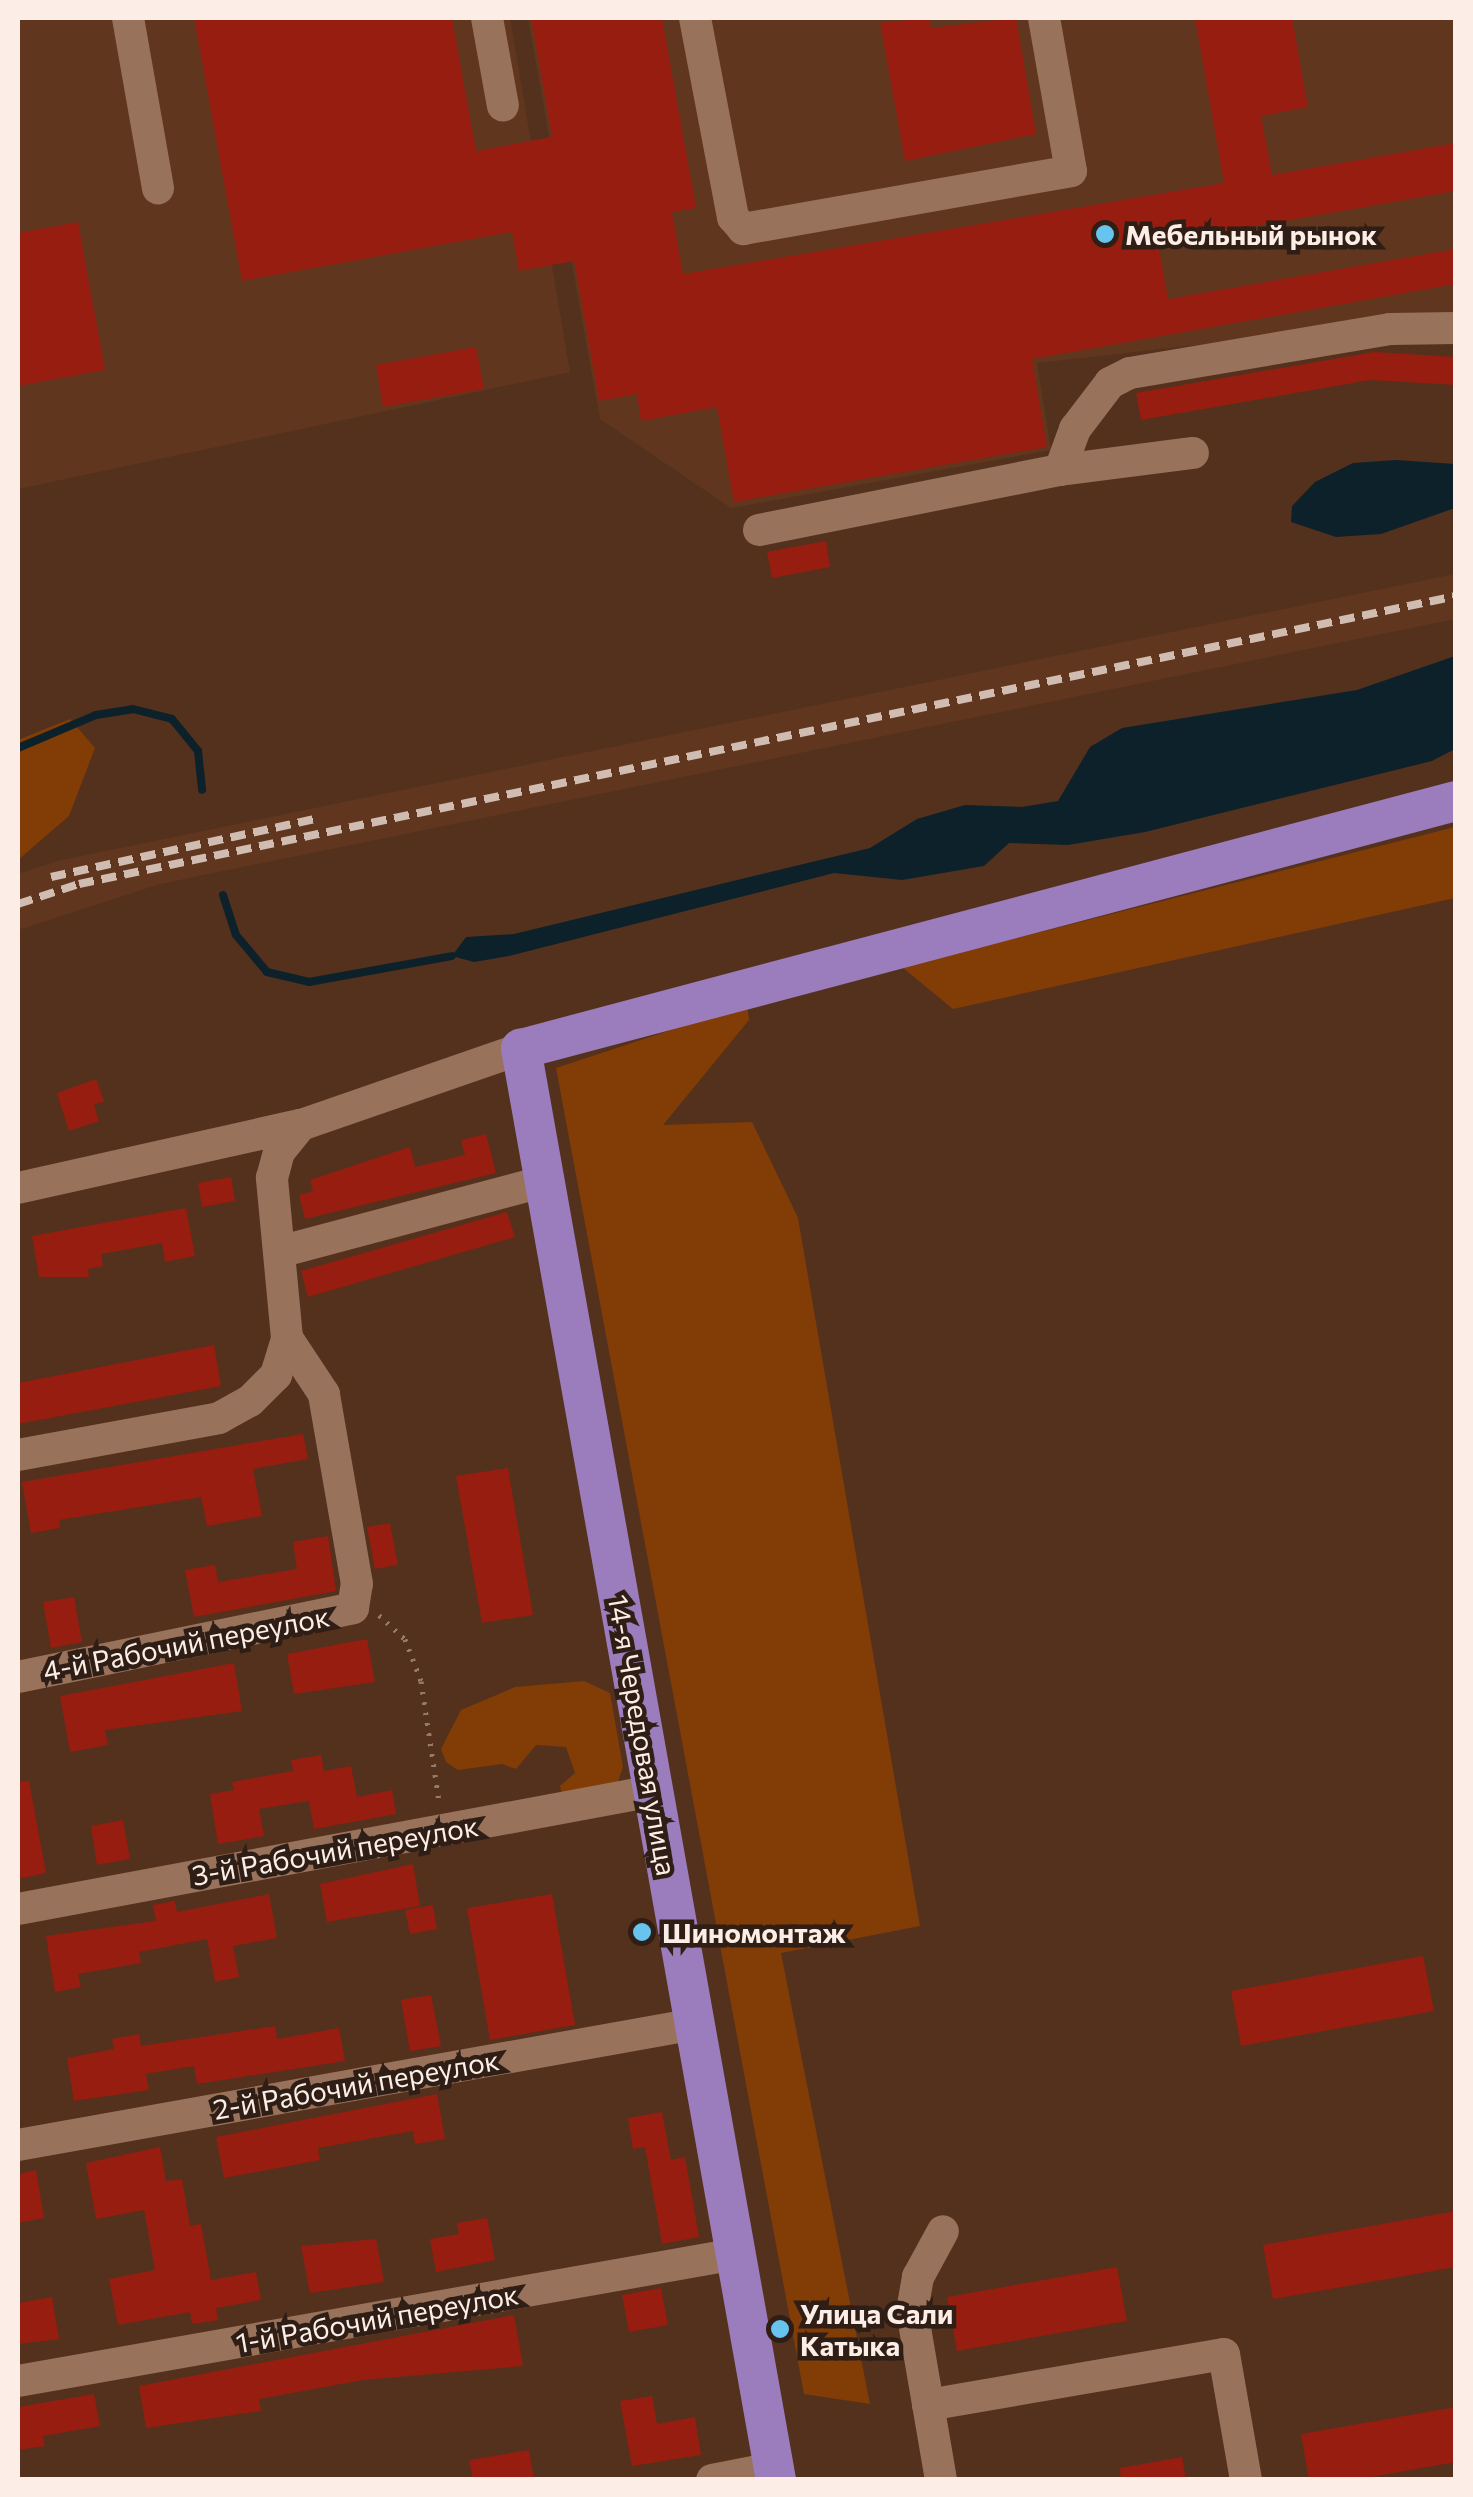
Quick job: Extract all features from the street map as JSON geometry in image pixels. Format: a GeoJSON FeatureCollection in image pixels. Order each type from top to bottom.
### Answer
{"type":"FeatureCollection","features":[{"type":"Feature","properties":{"kind":"main road"},"geometry":{"type":"LineString","coordinates":[[521,1049],[1456,801]]}},
{"type":"Feature","properties":{"kind":"main road","name":"14-я Чередовая улица"},"geometry":{"type":"LineString","coordinates":[[521,1049],[775,2474]]}},
{"type":"Feature","properties":{"kind":"street"},"geometry":{"type":"LineString","coordinates":[[128,18],[158,188]]}},
{"type":"Feature","properties":{"kind":"street"},"geometry":{"type":"LineString","coordinates":[[487,18],[503,106]]}},
{"type":"Feature","properties":{"kind":"street"},"geometry":{"type":"LineString","coordinates":[[695,18],[733,217],[743,229],[1070,170],[1044,18]]}},
{"type":"Feature","properties":{"kind":"street"},"geometry":{"type":"LineString","coordinates":[[1060,470],[1075,430],[1110,383],[1130,373],[1390,329],[1456,328]]}},
{"type":"Feature","properties":{"kind":"street"},"geometry":{"type":"LineString","coordinates":[[759,530],[1060,470],[1193,452]]}},
{"type":"Feature","properties":{"kind":"street"},"geometry":{"type":"LineString","coordinates":[[18,1188],[301,1125],[521,1049]]}},
{"type":"Feature","properties":{"kind":"street"},"geometry":{"type":"LineString","coordinates":[[18,1454],[219,1418],[250,1401],[276,1375],[288,1338],[272,1178],[279,1152],[301,1125]]}},
{"type":"Feature","properties":{"kind":"street"},"geometry":{"type":"LineString","coordinates":[[279,1252],[544,1181]]}},
{"type":"Feature","properties":{"kind":"street"},"geometry":{"type":"LineString","coordinates":[[288,1338],[324,1394],[356,1584],[354,1608]]}},
{"type":"Feature","properties":{"kind":"street","name":"4-й Рабочий переулок"},"geometry":{"type":"LineString","coordinates":[[18,1676],[354,1608]]}},
{"type":"Feature","properties":{"kind":"street","name":"3-й Рабочий переулок"},"geometry":{"type":"LineString","coordinates":[[18,1909],[653,1791]]}},
{"type":"Feature","properties":{"kind":"street","name":"2-й Рабочий переулок"},"geometry":{"type":"LineString","coordinates":[[18,2145],[695,2024]]}},
{"type":"Feature","properties":{"kind":"street"},"geometry":{"type":"LineString","coordinates":[[941,2480],[912,2312],[918,2277],[943,2231]]}},
{"type":"Feature","properties":{"kind":"street","name":"1-й Рабочий переулок"},"geometry":{"type":"LineString","coordinates":[[18,2382],[736,2254]]}},
{"type":"Feature","properties":{"kind":"street"},"geometry":{"type":"LineString","coordinates":[[928,2405],[1224,2354],[1246,2480]]}},
{"type":"Feature","properties":{"kind":"street"},"geometry":{"type":"LineString","coordinates":[[712,2480],[775,2474]]}},
{"type":"Feature","properties":{"kind":"path"},"geometry":{"type":"LineString","coordinates":[[354,1608],[385,1618],[405,1639],[421,1682],[444,1830]]}},
{"type":"Feature","properties":{"kind":"shaded area"},"geometry":{"type":"Polygon","coordinates":[[[18,18],[510,18],[570,372],[18,489],[18,18]]]}},
{"type":"Feature","properties":{"kind":"shaded area"},"geometry":{"type":"Polygon","coordinates":[[[528,18],[1455,18],[1455,316],[1037,363],[1051,450],[731,508],[600,419],[528,18]]]}},
{"type":"Feature","properties":{"kind":"shaded area"},"geometry":{"type":"Polygon","coordinates":[[[1455,574],[1455,619],[160,884],[18,930],[18,874],[57,861],[1455,574]]]}},
{"type":"Feature","properties":{"kind":"shaded area"},"geometry":{"type":"Polygon","coordinates":[[[70,719],[95,748],[69,816],[18,860],[18,740],[70,719]]]}},
{"type":"Feature","properties":{"kind":"shaded area"},"geometry":{"type":"Polygon","coordinates":[[[1455,827],[1455,898],[953,1009],[902,967],[1455,827]]]}},
{"type":"Feature","properties":{"kind":"shaded area"},"geometry":{"type":"Polygon","coordinates":[[[747,1005],[749,1020],[663,1125],[752,1122],[798,1218],[920,1926],[781,1953],[870,2404],[804,2394],[556,1068],[747,1005]]]}},
{"type":"Feature","properties":{"kind":"shaded area"},"geometry":{"type":"Polygon","coordinates":[[[584,1681],[610,1693],[623,1767],[618,1782],[563,1799],[560,1786],[575,1773],[566,1747],[536,1745],[516,1769],[502,1764],[458,1770],[446,1762],[441,1749],[461,1710],[515,1687],[584,1681]]]}},
{"type":"Feature","properties":{"kind":"water"},"geometry":{"type":"Polygon","coordinates":[[[1396,460],[1455,464],[1455,508],[1381,534],[1336,537],[1291,522],[1292,506],[1315,482],[1353,463],[1396,460]]]}},
{"type":"Feature","properties":{"kind":"water"},"geometry":{"type":"Polygon","coordinates":[[[1455,656],[1455,749],[1432,761],[1145,832],[1068,845],[1009,843],[984,866],[902,880],[834,873],[509,956],[474,962],[452,956],[466,937],[514,934],[870,848],[917,819],[965,805],[1022,807],[1058,801],[1090,747],[1122,728],[1357,690],[1455,656]]]}},
{"type":"Feature","properties":{"kind":"building"},"geometry":{"type":"Polygon","coordinates":[[[194,18],[452,18],[476,151],[552,137],[531,18],[662,18],[696,208],[672,212],[683,274],[1224,183],[1195,18],[1292,18],[1308,107],[1261,116],[1272,175],[1456,143],[1456,191],[1158,243],[1168,299],[1456,249],[1456,284],[1032,359],[1047,447],[734,502],[717,407],[641,421],[637,394],[599,401],[574,261],[519,271],[512,232],[242,281],[194,18]]]}},
{"type":"Feature","properties":{"kind":"building"},"geometry":{"type":"Polygon","coordinates":[[[929,18],[931,28],[1016,18],[1036,134],[905,161],[880,23],[929,18]]]}},
{"type":"Feature","properties":{"kind":"building"},"geometry":{"type":"Polygon","coordinates":[[[78,222],[105,370],[18,386],[18,233],[78,222]]]}},
{"type":"Feature","properties":{"kind":"building"},"geometry":{"type":"Polygon","coordinates":[[[476,347],[484,389],[383,407],[376,365],[476,347]]]}},
{"type":"Feature","properties":{"kind":"building"},"geometry":{"type":"Polygon","coordinates":[[[1374,352],[1456,357],[1456,385],[1370,380],[1141,420],[1136,393],[1374,352]]]}},
{"type":"Feature","properties":{"kind":"building"},"geometry":{"type":"Polygon","coordinates":[[[826,541],[830,567],[772,578],[767,552],[826,541]]]}},
{"type":"Feature","properties":{"kind":"building"},"geometry":{"type":"Polygon","coordinates":[[[96,1079],[104,1101],[94,1105],[99,1121],[69,1131],[57,1093],[96,1079]]]}},
{"type":"Feature","properties":{"kind":"building"},"geometry":{"type":"Polygon","coordinates":[[[486,1134],[496,1173],[305,1219],[299,1195],[313,1191],[310,1180],[410,1147],[415,1167],[465,1155],[461,1140],[486,1134]]]}},
{"type":"Feature","properties":{"kind":"building"},"geometry":{"type":"Polygon","coordinates":[[[231,1177],[235,1201],[202,1207],[198,1183],[231,1177]]]}},
{"type":"Feature","properties":{"kind":"building"},"geometry":{"type":"Polygon","coordinates":[[[186,1208],[195,1256],[165,1262],[162,1243],[101,1254],[103,1266],[88,1269],[89,1277],[39,1277],[32,1236],[186,1208]]]}},
{"type":"Feature","properties":{"kind":"building"},"geometry":{"type":"Polygon","coordinates":[[[507,1212],[515,1237],[308,1297],[301,1271],[507,1212]]]}},
{"type":"Feature","properties":{"kind":"building"},"geometry":{"type":"Polygon","coordinates":[[[214,1345],[221,1386],[18,1424],[18,1383],[214,1345]]]}},
{"type":"Feature","properties":{"kind":"building"},"geometry":{"type":"Polygon","coordinates":[[[303,1434],[308,1459],[253,1469],[262,1516],[207,1526],[201,1497],[59,1520],[60,1528],[31,1533],[22,1482],[303,1434]]]}},
{"type":"Feature","properties":{"kind":"building"},"geometry":{"type":"Polygon","coordinates":[[[508,1468],[533,1615],[482,1623],[456,1476],[508,1468]]]}},
{"type":"Feature","properties":{"kind":"building"},"geometry":{"type":"Polygon","coordinates":[[[390,1523],[398,1565],[375,1569],[367,1527],[390,1523]]]}},
{"type":"Feature","properties":{"kind":"building"},"geometry":{"type":"Polygon","coordinates":[[[328,1536],[336,1591],[194,1617],[185,1570],[215,1565],[218,1582],[297,1569],[293,1542],[328,1536]]]}},
{"type":"Feature","properties":{"kind":"building"},"geometry":{"type":"Polygon","coordinates":[[[74,1597],[82,1642],[51,1648],[43,1602],[74,1597]]]}},
{"type":"Feature","properties":{"kind":"building"},"geometry":{"type":"Polygon","coordinates":[[[367,1639],[375,1682],[294,1694],[287,1654],[367,1639]]]}},
{"type":"Feature","properties":{"kind":"building"},"geometry":{"type":"Polygon","coordinates":[[[234,1663],[242,1711],[105,1730],[108,1745],[70,1752],[60,1696],[234,1663]]]}},
{"type":"Feature","properties":{"kind":"building"},"geometry":{"type":"Polygon","coordinates":[[[321,1755],[324,1771],[351,1766],[357,1797],[392,1790],[396,1814],[314,1829],[309,1801],[259,1809],[264,1836],[218,1844],[210,1794],[234,1790],[232,1782],[293,1771],[291,1760],[321,1755]]]}},
{"type":"Feature","properties":{"kind":"building"},"geometry":{"type":"Polygon","coordinates":[[[29,1781],[46,1873],[18,1879],[18,1782],[29,1781]]]}},
{"type":"Feature","properties":{"kind":"building"},"geometry":{"type":"Polygon","coordinates":[[[123,1820],[130,1859],[97,1865],[91,1826],[123,1820]]]}},
{"type":"Feature","properties":{"kind":"building"},"geometry":{"type":"Polygon","coordinates":[[[413,1864],[420,1906],[327,1922],[320,1884],[413,1864]]]}},
{"type":"Feature","properties":{"kind":"building"},"geometry":{"type":"Polygon","coordinates":[[[269,1894],[277,1938],[233,1946],[239,1977],[215,1982],[207,1939],[139,1952],[141,1963],[78,1974],[81,1987],[55,1992],[46,1936],[156,1921],[153,1905],[175,1901],[177,1912],[269,1894]]]}},
{"type":"Feature","properties":{"kind":"building"},"geometry":{"type":"Polygon","coordinates":[[[552,1894],[575,2025],[490,2040],[467,1908],[552,1894]]]}},
{"type":"Feature","properties":{"kind":"building"},"geometry":{"type":"Polygon","coordinates":[[[433,1905],[437,1929],[410,1934],[405,1910],[433,1905]]]}},
{"type":"Feature","properties":{"kind":"building"},"geometry":{"type":"Polygon","coordinates":[[[1423,1956],[1434,2011],[1241,2046],[1231,1991],[1423,1956]]]}},
{"type":"Feature","properties":{"kind":"building"},"geometry":{"type":"Polygon","coordinates":[[[431,1995],[441,2046],[410,2051],[401,2000],[431,1995]]]}},
{"type":"Feature","properties":{"kind":"building"},"geometry":{"type":"Polygon","coordinates":[[[275,2026],[277,2039],[339,2028],[345,2061],[197,2084],[194,2066],[146,2074],[149,2090],[74,2101],[67,2058],[114,2049],[112,2039],[139,2034],[141,2046],[275,2026]]]}},
{"type":"Feature","properties":{"kind":"building"},"geometry":{"type":"Polygon","coordinates":[[[437,2094],[445,2139],[415,2144],[413,2131],[318,2148],[320,2160],[224,2178],[216,2137],[437,2094]]]}},
{"type":"Feature","properties":{"kind":"building"},"geometry":{"type":"Polygon","coordinates":[[[662,2112],[671,2160],[685,2157],[699,2237],[662,2244],[645,2147],[633,2149],[628,2118],[662,2112]]]}},
{"type":"Feature","properties":{"kind":"building"},"geometry":{"type":"Polygon","coordinates":[[[160,2147],[166,2181],[182,2179],[190,2226],[201,2224],[211,2280],[256,2272],[261,2300],[216,2308],[218,2320],[192,2324],[190,2312],[118,2325],[109,2279],[155,2270],[144,2210],[96,2219],[86,2163],[160,2147]]]}},
{"type":"Feature","properties":{"kind":"building"},"geometry":{"type":"Polygon","coordinates":[[[36,2170],[44,2218],[18,2223],[18,2174],[36,2170]]]}},
{"type":"Feature","properties":{"kind":"building"},"geometry":{"type":"Polygon","coordinates":[[[1456,2211],[1456,2267],[1273,2299],[1263,2245],[1456,2211]]]}},
{"type":"Feature","properties":{"kind":"building"},"geometry":{"type":"Polygon","coordinates":[[[487,2218],[495,2260],[436,2272],[430,2239],[459,2234],[457,2223],[487,2218]]]}},
{"type":"Feature","properties":{"kind":"building"},"geometry":{"type":"Polygon","coordinates":[[[376,2239],[384,2282],[310,2293],[301,2246],[376,2239]]]}},
{"type":"Feature","properties":{"kind":"building"},"geometry":{"type":"Polygon","coordinates":[[[1117,2267],[1127,2321],[957,2351],[947,2297],[1117,2267]]]}},
{"type":"Feature","properties":{"kind":"building"},"geometry":{"type":"Polygon","coordinates":[[[661,2288],[668,2325],[629,2332],[622,2295],[661,2288]]]}},
{"type":"Feature","properties":{"kind":"building"},"geometry":{"type":"Polygon","coordinates":[[[52,2297],[59,2339],[18,2344],[18,2303],[52,2297]]]}},
{"type":"Feature","properties":{"kind":"building"},"geometry":{"type":"Polygon","coordinates":[[[514,2315],[523,2366],[363,2380],[259,2399],[261,2411],[146,2428],[139,2386],[514,2315]]]}},
{"type":"Feature","properties":{"kind":"building"},"geometry":{"type":"Polygon","coordinates":[[[94,2394],[100,2426],[43,2436],[45,2446],[18,2450],[18,2407],[94,2394]]]}},
{"type":"Feature","properties":{"kind":"building"},"geometry":{"type":"Polygon","coordinates":[[[652,2396],[657,2424],[695,2417],[701,2455],[632,2466],[620,2401],[652,2396]]]}},
{"type":"Feature","properties":{"kind":"building"},"geometry":{"type":"Polygon","coordinates":[[[1456,2407],[1456,2462],[1354,2480],[1309,2480],[1301,2434],[1456,2407]]]}},
{"type":"Feature","properties":{"kind":"building"},"geometry":{"type":"Polygon","coordinates":[[[529,2450],[534,2480],[473,2480],[469,2460],[529,2450]]]}},
{"type":"Feature","properties":{"kind":"building"},"geometry":{"type":"Polygon","coordinates":[[[1182,2457],[1186,2480],[1121,2480],[1120,2468],[1182,2457]]]}},
{"type":"Feature","properties":{"kind":"waterway"},"geometry":{"type":"LineString","coordinates":[[18,748],[96,715],[133,709],[172,719],[198,751],[202,790]]}},
{"type":"Feature","properties":{"kind":"waterway"},"geometry":{"type":"LineString","coordinates":[[223,895],[236,935],[267,972],[309,982],[452,956]]}},
{"type":"Feature","properties":{"kind":"railway"},"geometry":{"type":"LineString","coordinates":[[18,904],[79,884],[1456,596]]}},
{"type":"Feature","properties":{"kind":"railway"},"geometry":{"type":"LineString","coordinates":[[51,877],[315,819]]}},
{"type":"Feature","properties":{"kind":"place","name":"Мебельный рынок"},"geometry":{"type":"Point","coordinates":[1105,234]}},
{"type":"Feature","properties":{"kind":"place","name":"Шиномонтаж"},"geometry":{"type":"Point","coordinates":[642,1932]}},
{"type":"Feature","properties":{"kind":"place","name":"Улица Сали Катыка"},"geometry":{"type":"Point","coordinates":[780,2329]}}]}
